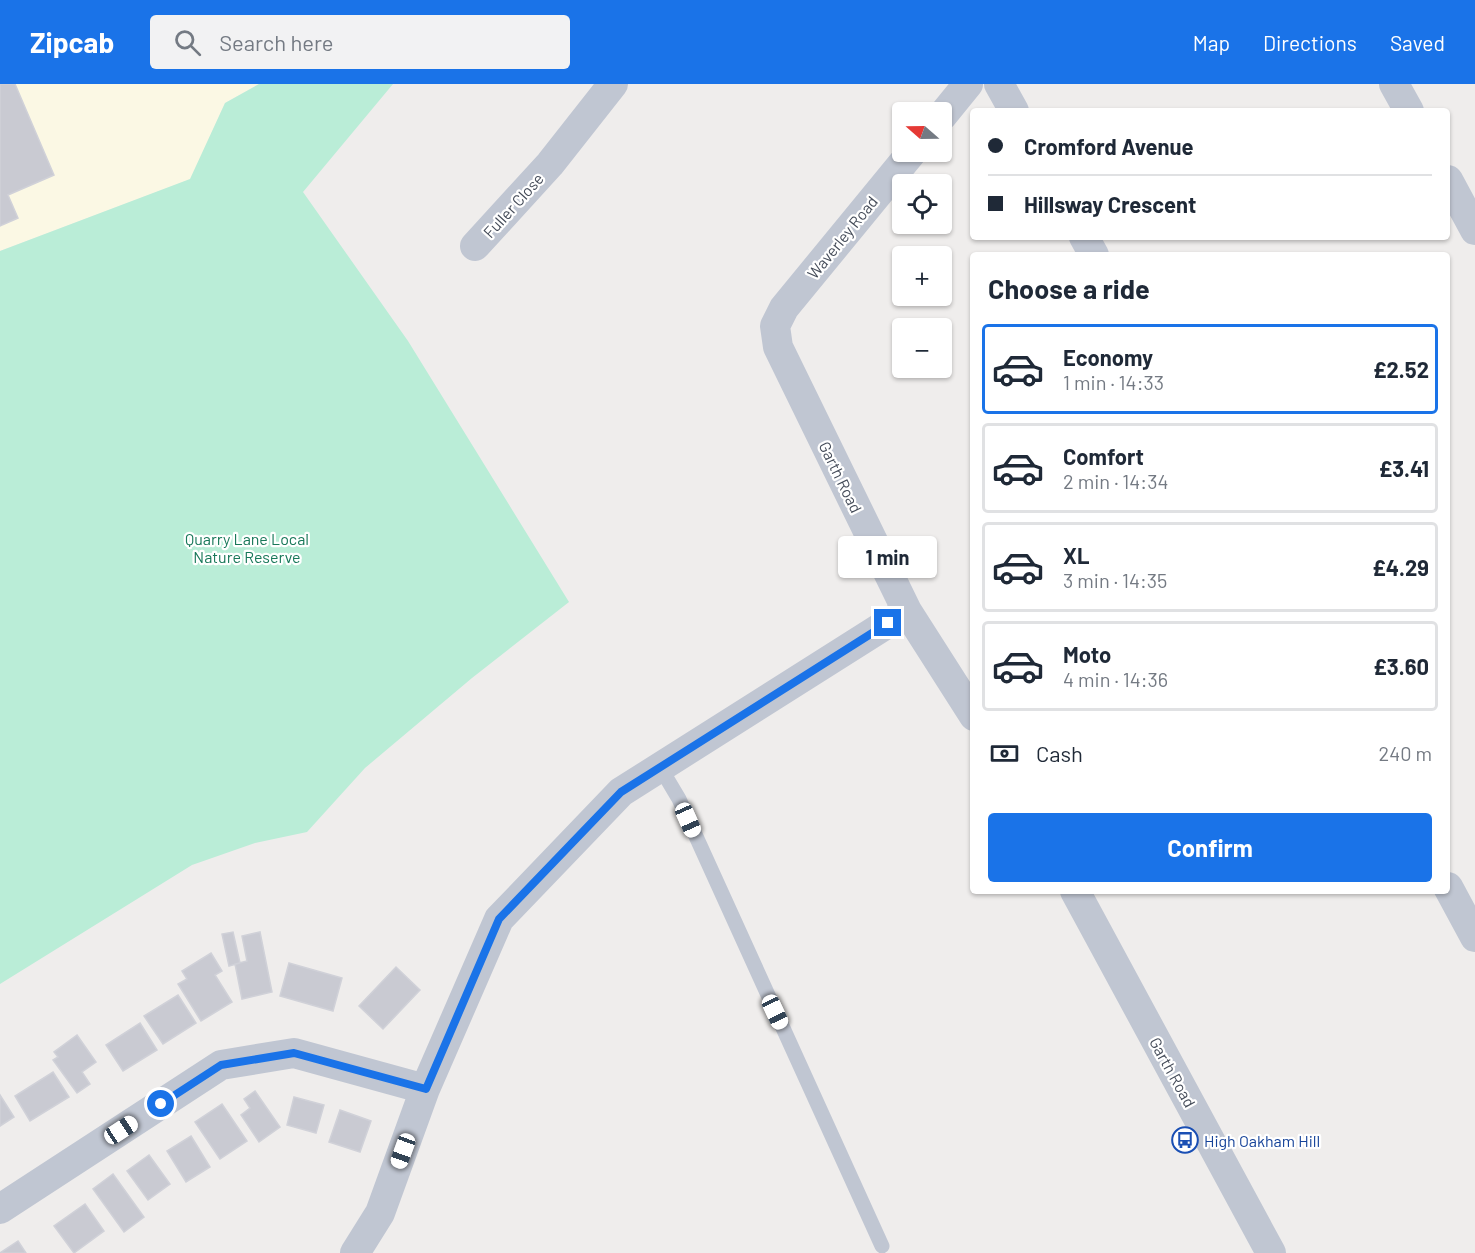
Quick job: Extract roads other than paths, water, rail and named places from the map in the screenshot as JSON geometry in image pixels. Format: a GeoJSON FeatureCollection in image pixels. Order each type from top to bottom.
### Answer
{"type":"FeatureCollection","features":[{"type":"Feature","properties":{"kind":"street","name":"Fuller Close"},"geometry":{"type":"LineString","coordinates":[[475,246],[550,164],[613,84]]}},
{"type":"Feature","properties":{"kind":"street"},"geometry":{"type":"LineString","coordinates":[[952,104],[968,84]]}},
{"type":"Feature","properties":{"kind":"street"},"geometry":{"type":"LineString","coordinates":[[999,84],[1012,108]]}},
{"type":"Feature","properties":{"kind":"street"},"geometry":{"type":"LineString","coordinates":[[1394,84],[1407,108]]}},
{"type":"Feature","properties":{"kind":"street","name":"Waverley Road"},"geometry":{"type":"LineString","coordinates":[[775,326],[784,308],[904,162]]}},
{"type":"Feature","properties":{"kind":"street"},"geometry":{"type":"LineString","coordinates":[[1450,184],[1475,230]]}},
{"type":"Feature","properties":{"kind":"street","name":"Garth Road"},"geometry":{"type":"LineString","coordinates":[[775,326],[778,347],[907,611],[970,710]]}},
{"type":"Feature","properties":{"kind":"street"},"geometry":{"type":"LineString","coordinates":[[355,1253],[380,1213],[426,1089],[499,919],[621,792],[907,611]]}},
{"type":"Feature","properties":{"kind":"street"},"geometry":{"type":"LineString","coordinates":[[1450,892],[1475,937]]}},
{"type":"Feature","properties":{"kind":"street","name":"Garth Road"},"geometry":{"type":"LineString","coordinates":[[1077,894],[1272,1253]]}},
{"type":"Feature","properties":{"kind":"street"},"geometry":{"type":"LineString","coordinates":[[0,1209],[221,1065],[294,1053],[426,1089]]}},
{"type":"Feature","properties":{"kind":"lane"},"geometry":{"type":"LineString","coordinates":[[660,767],[678,799],[882,1246]]}},
{"type":"Feature","properties":{"kind":"place","name":"High Oakham Hill"},"geometry":{"type":"Point","coordinates":[1185,1140]}},
{"type":"Feature","properties":{"kind":"park label","name":"Quarry Lane Local Nature Reserve"},"geometry":{"type":"Point","coordinates":[247,547]}}]}
